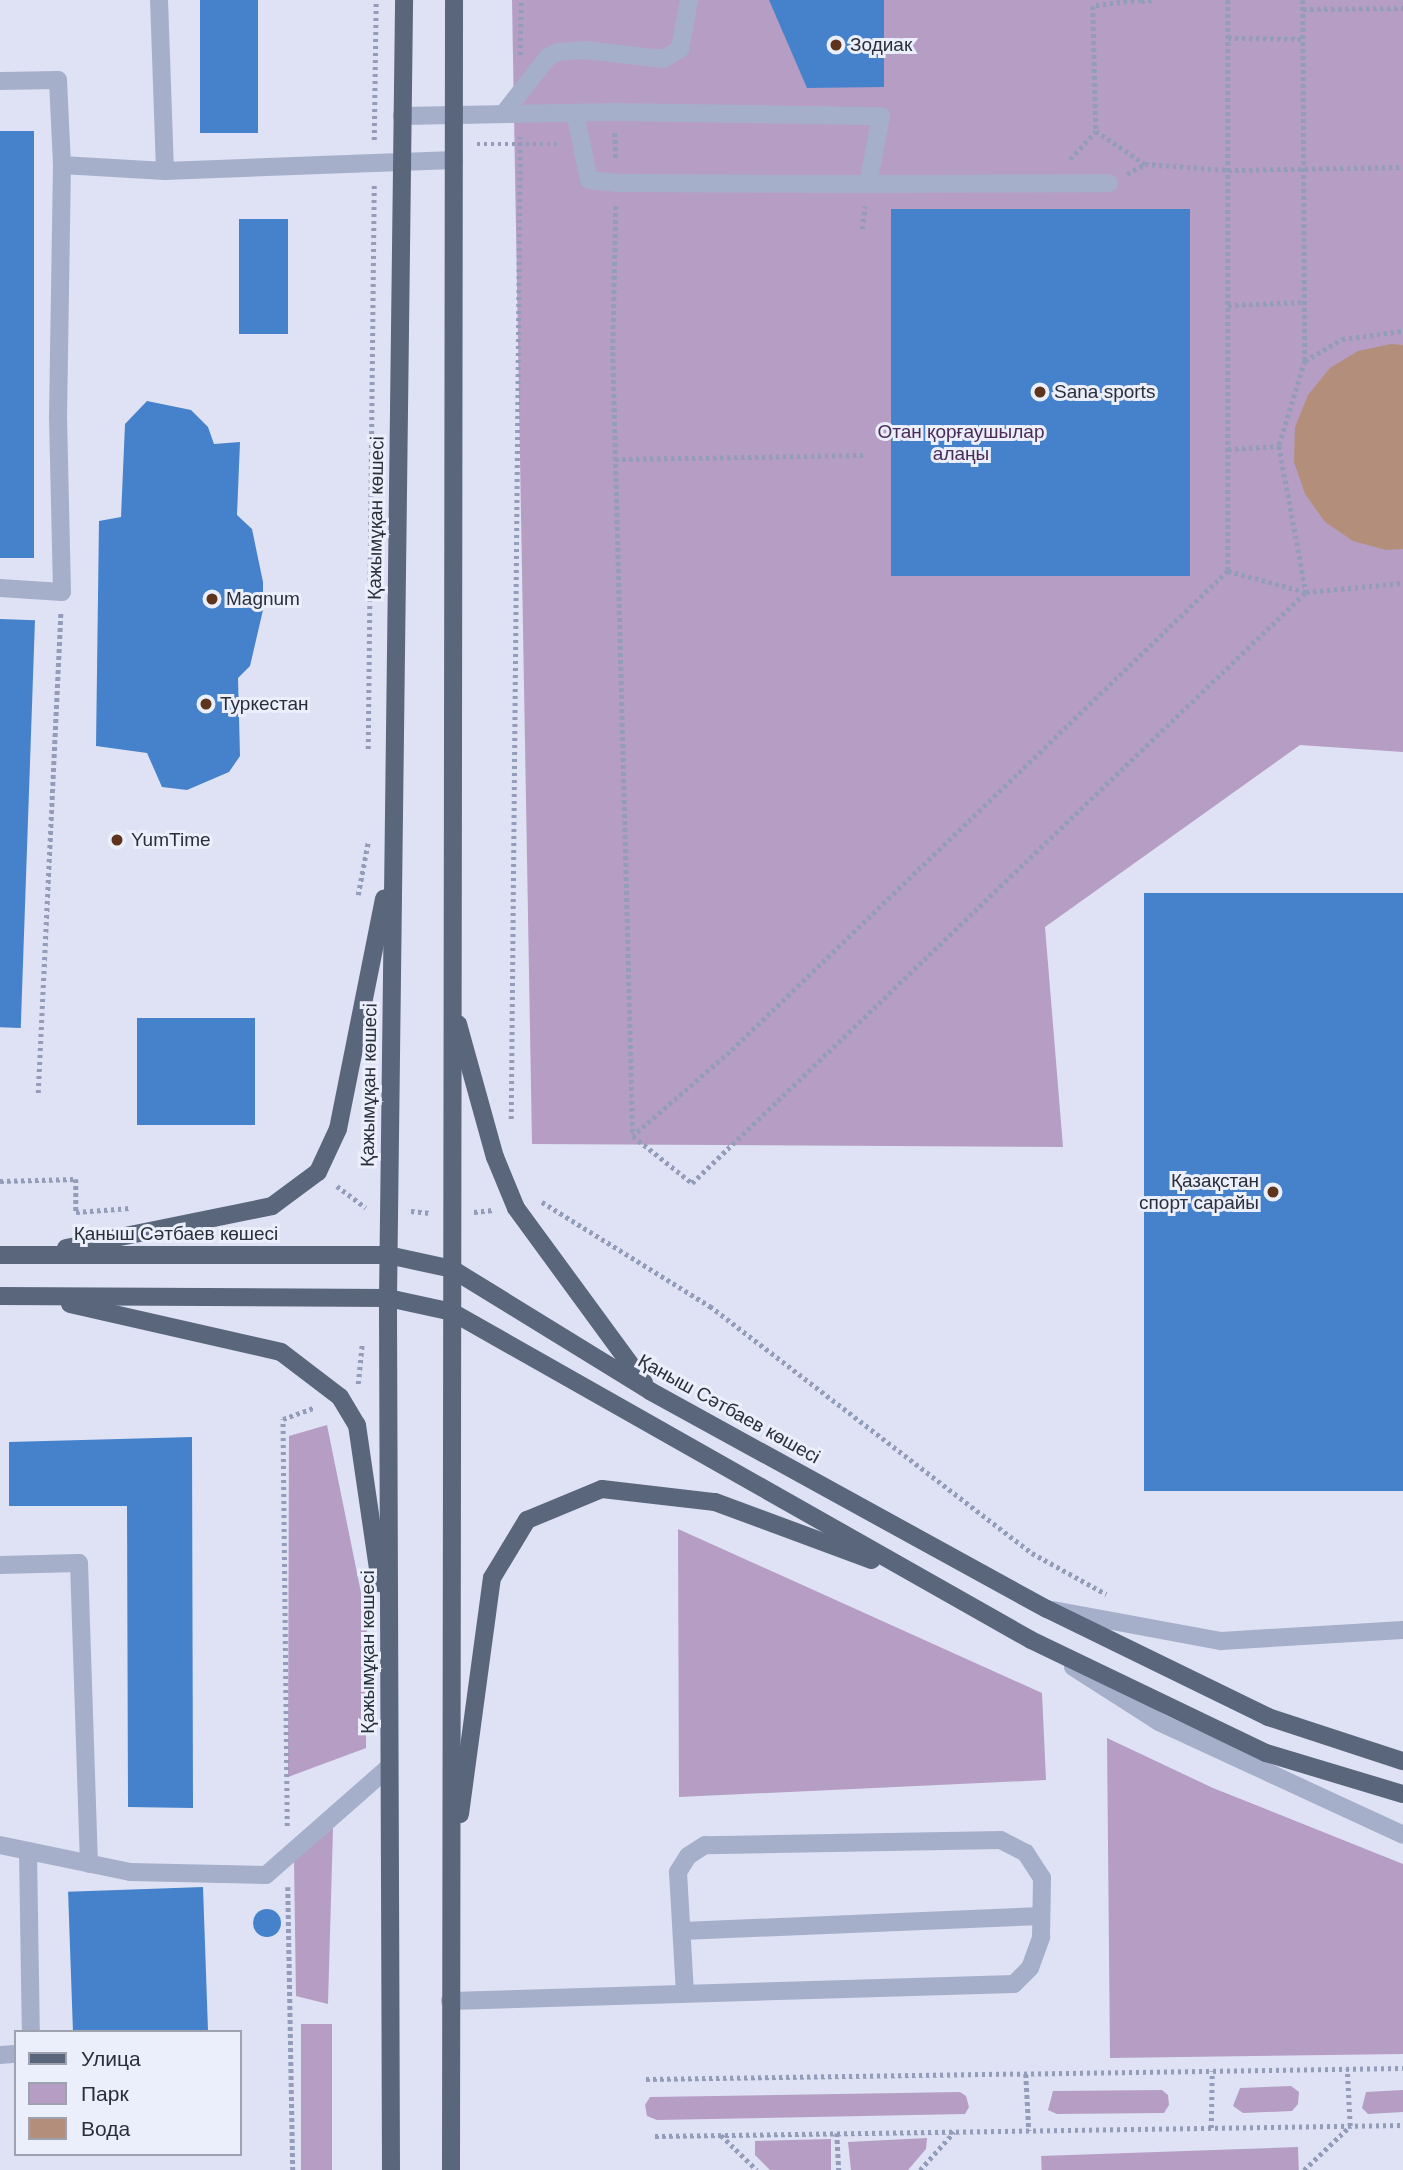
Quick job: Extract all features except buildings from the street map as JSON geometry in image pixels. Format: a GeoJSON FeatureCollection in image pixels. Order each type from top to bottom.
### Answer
{"type":"FeatureCollection","features":[{"type":"Feature","properties":{"kind":"main road","name":"Қажымұқан көшесі"},"geometry":{"type":"LineString","coordinates":[[391,2170],[387,1298],[404,0]]}},
{"type":"Feature","properties":{"kind":"main road"},"geometry":{"type":"LineString","coordinates":[[451,2170],[454,0]]}},
{"type":"Feature","properties":{"kind":"main road"},"geometry":{"type":"LineString","coordinates":[[29,1255],[272,1206],[318,1172],[344,1105],[393,851]]}},
{"type":"Feature","properties":{"kind":"main road"},"geometry":{"type":"LineString","coordinates":[[452,1003],[495,1157],[516,1208],[650,1391]]}},
{"type":"Feature","properties":{"kind":"main road","name":"Қаныш Сәтбаев көшесі"},"geometry":{"type":"LineString","coordinates":[[0,1255],[388,1255],[452,1269],[650,1391],[1047,1609],[1268,1717],[1403,1761]]}},
{"type":"Feature","properties":{"kind":"main road"},"geometry":{"type":"LineString","coordinates":[[0,1296],[365,1297],[387,1298],[452,1312],[1031,1640],[1266,1753],[1403,1794]]}},
{"type":"Feature","properties":{"kind":"main road"},"geometry":{"type":"LineString","coordinates":[[36,1296],[281,1352],[340,1397],[357,1424],[389,1647]]}},
{"type":"Feature","properties":{"kind":"main road"},"geometry":{"type":"LineString","coordinates":[[451,1884],[492,1578],[527,1520],[602,1489],[715,1502],[923,1578]]}},
{"type":"Feature","properties":{"kind":"lane"},"geometry":{"type":"LineString","coordinates":[[159,0],[164,171]]}},
{"type":"Feature","properties":{"kind":"lane"},"geometry":{"type":"LineString","coordinates":[[514,106],[548,57],[557,52],[584,50],[663,59],[680,49],[688,0]]}},
{"type":"Feature","properties":{"kind":"lane"},"geometry":{"type":"LineString","coordinates":[[0,80],[58,80],[62,165],[58,418],[62,592],[0,588]]}},
{"type":"Feature","properties":{"kind":"lane"},"geometry":{"type":"LineString","coordinates":[[402,116],[454,115],[514,106],[575,113],[881,116],[868,184]]}},
{"type":"Feature","properties":{"kind":"lane"},"geometry":{"type":"LineString","coordinates":[[575,113],[589,180],[617,183],[1109,183]]}},
{"type":"Feature","properties":{"kind":"lane"},"geometry":{"type":"LineString","coordinates":[[62,165],[164,171],[401,162],[454,152]]}},
{"type":"Feature","properties":{"kind":"lane"},"geometry":{"type":"LineString","coordinates":[[0,1565],[79,1563],[89,1864]]}},
{"type":"Feature","properties":{"kind":"lane"},"geometry":{"type":"LineString","coordinates":[[1047,1609],[1221,1641],[1403,1630]]}},
{"type":"Feature","properties":{"kind":"lane"},"geometry":{"type":"LineString","coordinates":[[1031,1640],[1159,1722],[1403,1835]]}},
{"type":"Feature","properties":{"kind":"lane"},"geometry":{"type":"LineString","coordinates":[[0,1845],[130,1872],[266,1875],[389,1767]]}},
{"type":"Feature","properties":{"kind":"lane"},"geometry":{"type":"LineString","coordinates":[[450,2001],[1014,1984],[1030,1968],[1041,1937],[1042,1878],[1026,1853],[1001,1840],[705,1845],[688,1856],[678,1872],[685,1992]]}},
{"type":"Feature","properties":{"kind":"lane"},"geometry":{"type":"LineString","coordinates":[[28,1851],[31,2030]]}},
{"type":"Feature","properties":{"kind":"lane"},"geometry":{"type":"LineString","coordinates":[[682,1931],[1041,1916]]}},
{"type":"Feature","properties":{"kind":"path"},"geometry":{"type":"LineString","coordinates":[[369,754],[376,0]]}},
{"type":"Feature","properties":{"kind":"path"},"geometry":{"type":"LineString","coordinates":[[511,1126],[520,143],[514,106],[521,0]]}},
{"type":"Feature","properties":{"kind":"path"},"geometry":{"type":"LineString","coordinates":[[1152,0],[1093,6],[1096,131],[1145,164],[1228,170],[1403,167]]}},
{"type":"Feature","properties":{"kind":"path"},"geometry":{"type":"LineString","coordinates":[[633,1136],[740,1042],[1228,571],[1228,0]]}},
{"type":"Feature","properties":{"kind":"path"},"geometry":{"type":"LineString","coordinates":[[1303,0],[1305,361],[1279,446],[1306,592]]}},
{"type":"Feature","properties":{"kind":"path"},"geometry":{"type":"LineString","coordinates":[[1303,9],[1403,8]]}},
{"type":"Feature","properties":{"kind":"path"},"geometry":{"type":"LineString","coordinates":[[1228,38],[1303,39]]}},
{"type":"Feature","properties":{"kind":"path"},"geometry":{"type":"LineString","coordinates":[[614,112],[617,183],[612,352],[633,1136],[692,1183],[1306,592]]}},
{"type":"Feature","properties":{"kind":"path"},"geometry":{"type":"LineString","coordinates":[[454,152],[520,143],[616,143]]}},
{"type":"Feature","properties":{"kind":"path"},"geometry":{"type":"LineString","coordinates":[[1109,183],[1145,164]]}},
{"type":"Feature","properties":{"kind":"path"},"geometry":{"type":"LineString","coordinates":[[1228,306],[1304,302]]}},
{"type":"Feature","properties":{"kind":"path"},"geometry":{"type":"LineString","coordinates":[[1305,361],[1342,339],[1403,331]]}},
{"type":"Feature","properties":{"kind":"path"},"geometry":{"type":"LineString","coordinates":[[1228,449],[1279,446]]}},
{"type":"Feature","properties":{"kind":"path"},"geometry":{"type":"LineString","coordinates":[[615,459],[863,455]]}},
{"type":"Feature","properties":{"kind":"path"},"geometry":{"type":"LineString","coordinates":[[1228,571],[1306,592],[1403,583]]}},
{"type":"Feature","properties":{"kind":"path"},"geometry":{"type":"LineString","coordinates":[[38,1093],[62,592]]}},
{"type":"Feature","properties":{"kind":"path"},"geometry":{"type":"LineString","coordinates":[[357,902],[369,835]]}},
{"type":"Feature","properties":{"kind":"path"},"geometry":{"type":"LineString","coordinates":[[318,1172],[369,1210],[362,1256]]}},
{"type":"Feature","properties":{"kind":"path"},"geometry":{"type":"LineString","coordinates":[[0,1181],[76,1179],[76,1212],[145,1208]]}},
{"type":"Feature","properties":{"kind":"path"},"geometry":{"type":"LineString","coordinates":[[538,1192],[542,1202],[710,1306],[1032,1553],[1119,1602]]}},
{"type":"Feature","properties":{"kind":"path"},"geometry":{"type":"LineString","coordinates":[[293,2170],[287,1856],[284,1419],[340,1397],[360,1382],[365,1297]]}},
{"type":"Feature","properties":{"kind":"path"},"geometry":{"type":"LineString","coordinates":[[646,2079],[1403,2068]]}},
{"type":"Feature","properties":{"kind":"path"},"geometry":{"type":"LineString","coordinates":[[1304,2170],[1350,2126],[1347,2069]]}},
{"type":"Feature","properties":{"kind":"path"},"geometry":{"type":"LineString","coordinates":[[1211,2128],[1212,2071]]}},
{"type":"Feature","properties":{"kind":"path"},"geometry":{"type":"LineString","coordinates":[[1026,2074],[1029,2131]]}},
{"type":"Feature","properties":{"kind":"path"},"geometry":{"type":"LineString","coordinates":[[655,2136],[1403,2125]]}},
{"type":"Feature","properties":{"kind":"path"},"geometry":{"type":"LineString","coordinates":[[920,2170],[954,2132]]}},
{"type":"Feature","properties":{"kind":"path"},"geometry":{"type":"LineString","coordinates":[[837,2133],[839,2170]]}},
{"type":"Feature","properties":{"kind":"path"},"geometry":{"type":"LineString","coordinates":[[721,2135],[757,2170]]}},
{"type":"Feature","properties":{"kind":"green space","name":"Отан қорғаушылар алаңы"},"geometry":{"type":"Polygon","coordinates":[[[512,0],[1403,0],[1403,752],[1300,745],[1045,927],[1063,1147],[532,1144],[512,0]]]}},
{"type":"Feature","properties":{"kind":"green space"},"geometry":{"type":"Polygon","coordinates":[[[327,1425],[367,1622],[366,1748],[288,1777],[289,1436],[327,1425]]]}},
{"type":"Feature","properties":{"kind":"green space"},"geometry":{"type":"Polygon","coordinates":[[[678,1529],[1042,1693],[1046,1780],[679,1797],[678,1529]]]}},
{"type":"Feature","properties":{"kind":"green space"},"geometry":{"type":"Polygon","coordinates":[[[1107,1738],[1213,1788],[1403,1864],[1403,2054],[1110,2058],[1107,1738]]]}},
{"type":"Feature","properties":{"kind":"green space"},"geometry":{"type":"Polygon","coordinates":[[[333,1828],[328,2004],[296,1996],[294,1860],[333,1828]]]}},
{"type":"Feature","properties":{"kind":"green space"},"geometry":{"type":"Polygon","coordinates":[[[301,2024],[332,2024],[332,2170],[301,2170],[301,2024]]]}},
{"type":"Feature","properties":{"kind":"green space"},"geometry":{"type":"Polygon","coordinates":[[[1291,2086],[1299,2092],[1298,2104],[1292,2111],[1243,2113],[1233,2106],[1240,2088],[1291,2086]]]}},
{"type":"Feature","properties":{"kind":"green space"},"geometry":{"type":"Polygon","coordinates":[[[1162,2090],[1168,2095],[1169,2105],[1164,2113],[1057,2114],[1048,2110],[1053,2091],[1162,2090]]]}},
{"type":"Feature","properties":{"kind":"green space"},"geometry":{"type":"Polygon","coordinates":[[[1403,2090],[1403,2112],[1368,2114],[1362,2108],[1366,2092],[1403,2090]]]}},
{"type":"Feature","properties":{"kind":"green space"},"geometry":{"type":"Polygon","coordinates":[[[960,2092],[966,2096],[969,2107],[965,2114],[657,2120],[647,2116],[645,2105],[650,2097],[960,2092]]]}},
{"type":"Feature","properties":{"kind":"green space"},"geometry":{"type":"Polygon","coordinates":[[[927,2138],[926,2149],[908,2170],[851,2170],[848,2142],[927,2138]]]}},
{"type":"Feature","properties":{"kind":"green space"},"geometry":{"type":"Polygon","coordinates":[[[831,2139],[831,2170],[770,2170],[755,2155],[755,2141],[831,2139]]]}},
{"type":"Feature","properties":{"kind":"green space"},"geometry":{"type":"Polygon","coordinates":[[[1298,2147],[1299,2170],[1042,2170],[1041,2156],[1298,2147]]]}},
{"type":"Feature","properties":{"kind":"water"},"geometry":{"type":"Polygon","coordinates":[[[1391,344],[1403,345],[1403,549],[1386,550],[1353,541],[1325,522],[1305,494],[1294,462],[1295,427],[1308,395],[1330,368],[1358,351],[1391,344]]]}},
{"type":"Feature","properties":{"kind":"place","name":"Зодиак"},"geometry":{"type":"Point","coordinates":[836,45]}},
{"type":"Feature","properties":{"kind":"place","name":"Sana sports"},"geometry":{"type":"Point","coordinates":[1040,392]}},
{"type":"Feature","properties":{"kind":"place","name":"Magnum"},"geometry":{"type":"Point","coordinates":[212,599]}},
{"type":"Feature","properties":{"kind":"place","name":"Туркестан"},"geometry":{"type":"Point","coordinates":[206,704]}},
{"type":"Feature","properties":{"kind":"place","name":"YumTime"},"geometry":{"type":"Point","coordinates":[117,840]}},
{"type":"Feature","properties":{"kind":"place","name":"Қазақстан спорт сарайы"},"geometry":{"type":"Point","coordinates":[1273,1192]}}]}
